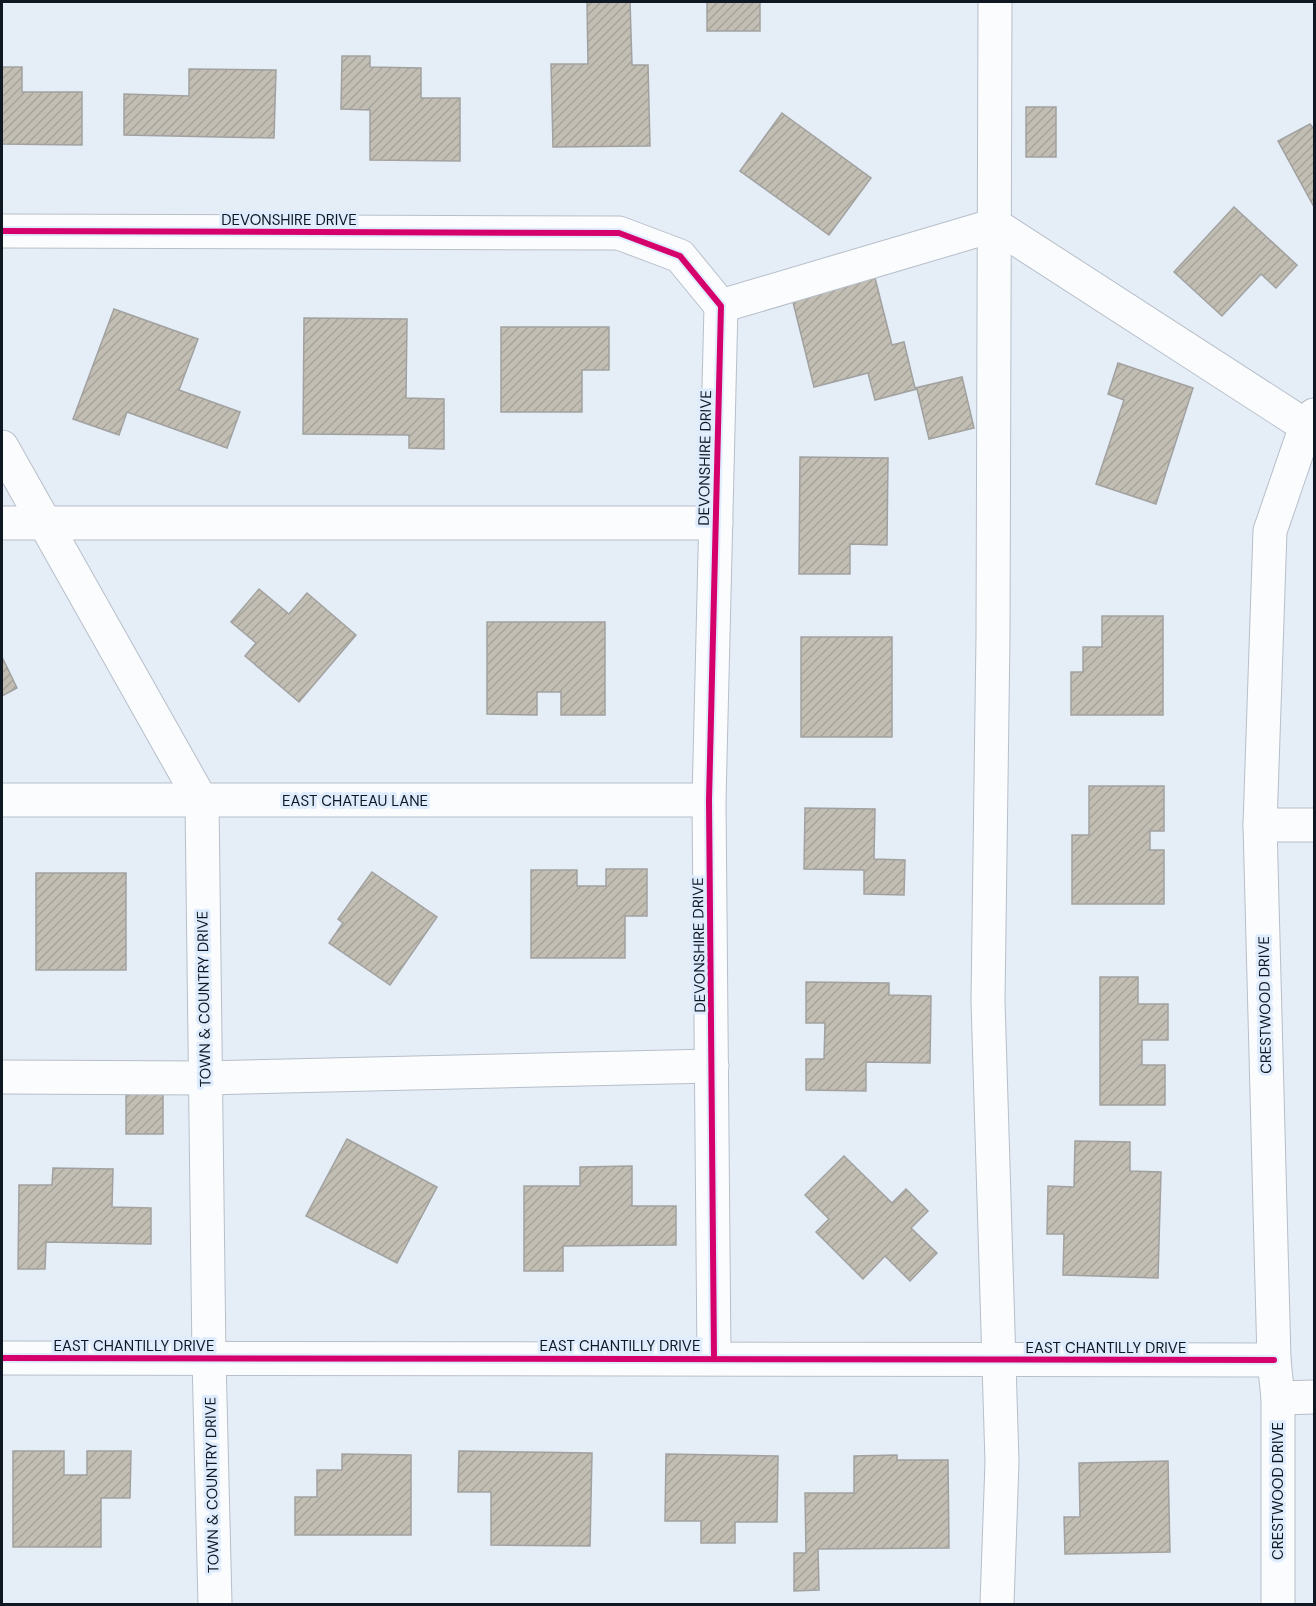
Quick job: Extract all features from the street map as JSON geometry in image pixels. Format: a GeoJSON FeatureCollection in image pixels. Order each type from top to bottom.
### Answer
{"type":"FeatureCollection","features":[{"type":"Feature","properties":{"kind":"street"},"geometry":{"type":"LineString","coordinates":[[995,2],[993,624],[988,1001],[1002,1462],[997,1605]]}},
{"type":"Feature","properties":{"kind":"street"},"geometry":{"type":"LineString","coordinates":[[721,306],[994,225],[1310,421]]}},
{"type":"Feature","properties":{"kind":"street","name":"DEVONSHIRE DRIVE"},"geometry":{"type":"LineString","coordinates":[[2,231],[619,233],[680,256],[721,306],[709,800],[714,1358]]}},
{"type":"Feature","properties":{"kind":"street","name":"CRESTWOOD DRIVE"},"geometry":{"type":"LineString","coordinates":[[1278,1605],[1278,1398],[1274,1360],[1260,825],[1270,531],[1310,421]]}},
{"type":"Feature","properties":{"kind":"street","name":"TOWN & COUNTRY DRIVE"},"geometry":{"type":"LineString","coordinates":[[2,447],[202,802],[209,1358],[215,1605]]}},
{"type":"Feature","properties":{"kind":"street"},"geometry":{"type":"LineString","coordinates":[[2,522],[716,523]]}},
{"type":"Feature","properties":{"kind":"street","name":"EAST CHATEAU LANE"},"geometry":{"type":"LineString","coordinates":[[2,800],[202,802],[709,800]]}},
{"type":"Feature","properties":{"kind":"street"},"geometry":{"type":"LineString","coordinates":[[1260,825],[1314,825]]}},
{"type":"Feature","properties":{"kind":"street"},"geometry":{"type":"LineString","coordinates":[[2,1077],[206,1078],[712,1066]]}},
{"type":"Feature","properties":{"kind":"street","name":"EAST CHANTILLY DRIVE"},"geometry":{"type":"LineString","coordinates":[[2,1358],[1274,1360]]}},
{"type":"Feature","properties":{"kind":"street"},"geometry":{"type":"LineString","coordinates":[[1278,1398],[1314,1397]]}},
{"type":"Feature","properties":{"kind":"building"},"geometry":{"type":"Polygon","coordinates":[[[587,2],[630,2],[632,65],[648,65],[650,146],[553,147],[551,64],[588,64],[587,2]]]}},
{"type":"Feature","properties":{"kind":"building"},"geometry":{"type":"Polygon","coordinates":[[[707,2],[760,2],[760,31],[707,31],[707,2]]]}},
{"type":"Feature","properties":{"kind":"building"},"geometry":{"type":"Polygon","coordinates":[[[342,56],[370,56],[370,67],[421,68],[421,98],[460,98],[460,161],[370,160],[370,110],[341,109],[342,56]]]}},
{"type":"Feature","properties":{"kind":"building"},"geometry":{"type":"Polygon","coordinates":[[[2,67],[22,67],[22,92],[82,92],[82,145],[2,144],[2,67]]]}},
{"type":"Feature","properties":{"kind":"building"},"geometry":{"type":"Polygon","coordinates":[[[189,69],[276,70],[274,138],[124,135],[124,94],[189,96],[189,69]]]}},
{"type":"Feature","properties":{"kind":"building"},"geometry":{"type":"Polygon","coordinates":[[[1026,107],[1056,107],[1056,157],[1026,157],[1026,107]]]}},
{"type":"Feature","properties":{"kind":"building"},"geometry":{"type":"Polygon","coordinates":[[[782,113],[871,178],[829,235],[740,171],[782,113]]]}},
{"type":"Feature","properties":{"kind":"building"},"geometry":{"type":"Polygon","coordinates":[[[1310,124],[1314,129],[1314,207],[1278,141],[1310,124]]]}},
{"type":"Feature","properties":{"kind":"building"},"geometry":{"type":"Polygon","coordinates":[[[1234,207],[1297,265],[1276,288],[1261,274],[1222,316],[1174,272],[1234,207]]]}},
{"type":"Feature","properties":{"kind":"building"},"geometry":{"type":"Polygon","coordinates":[[[875,278],[892,345],[904,342],[915,388],[962,377],[974,428],[929,439],[917,389],[875,400],[868,373],[814,387],[792,298],[875,278]]]}},
{"type":"Feature","properties":{"kind":"building"},"geometry":{"type":"Polygon","coordinates":[[[114,309],[198,339],[179,390],[240,412],[227,448],[127,412],[119,435],[73,419],[114,309]]]}},
{"type":"Feature","properties":{"kind":"building"},"geometry":{"type":"Polygon","coordinates":[[[304,318],[407,319],[406,398],[444,399],[444,449],[409,448],[409,435],[303,434],[304,318]]]}},
{"type":"Feature","properties":{"kind":"building"},"geometry":{"type":"Polygon","coordinates":[[[501,327],[609,327],[609,370],[582,370],[582,412],[501,412],[501,327]]]}},
{"type":"Feature","properties":{"kind":"building"},"geometry":{"type":"Polygon","coordinates":[[[1118,363],[1193,388],[1156,504],[1096,484],[1124,400],[1108,394],[1118,363]]]}},
{"type":"Feature","properties":{"kind":"building"},"geometry":{"type":"Polygon","coordinates":[[[800,457],[888,458],[887,545],[850,544],[850,574],[799,574],[800,457]]]}},
{"type":"Feature","properties":{"kind":"building"},"geometry":{"type":"Polygon","coordinates":[[[259,589],[289,614],[307,593],[356,635],[299,702],[245,656],[256,643],[231,622],[259,589]]]}},
{"type":"Feature","properties":{"kind":"building"},"geometry":{"type":"Polygon","coordinates":[[[1102,616],[1163,616],[1163,715],[1071,715],[1071,672],[1083,672],[1083,647],[1102,647],[1102,616]]]}},
{"type":"Feature","properties":{"kind":"building"},"geometry":{"type":"Polygon","coordinates":[[[487,622],[605,622],[605,715],[561,715],[561,692],[537,692],[537,715],[487,714],[487,622]]]}},
{"type":"Feature","properties":{"kind":"building"},"geometry":{"type":"Polygon","coordinates":[[[801,637],[892,637],[892,737],[801,737],[801,637]]]}},
{"type":"Feature","properties":{"kind":"building"},"geometry":{"type":"Polygon","coordinates":[[[2,657],[17,688],[2,696],[2,657]]]}},
{"type":"Feature","properties":{"kind":"building"},"geometry":{"type":"Polygon","coordinates":[[[1089,786],[1164,786],[1164,831],[1150,831],[1150,850],[1164,850],[1164,904],[1072,904],[1072,835],[1089,835],[1089,786]]]}},
{"type":"Feature","properties":{"kind":"building"},"geometry":{"type":"Polygon","coordinates":[[[805,808],[875,809],[874,859],[905,860],[904,895],[864,894],[864,870],[804,869],[805,808]]]}},
{"type":"Feature","properties":{"kind":"building"},"geometry":{"type":"Polygon","coordinates":[[[606,869],[647,869],[647,916],[625,916],[625,958],[531,958],[531,870],[577,870],[577,886],[606,886],[606,869]]]}},
{"type":"Feature","properties":{"kind":"building"},"geometry":{"type":"Polygon","coordinates":[[[372,872],[437,917],[390,985],[329,943],[343,923],[338,919],[372,872]]]}},
{"type":"Feature","properties":{"kind":"building"},"geometry":{"type":"Polygon","coordinates":[[[36,873],[126,873],[126,970],[36,970],[36,873]]]}},
{"type":"Feature","properties":{"kind":"building"},"geometry":{"type":"Polygon","coordinates":[[[1100,977],[1138,977],[1138,1004],[1168,1004],[1168,1040],[1142,1040],[1142,1065],[1165,1065],[1165,1105],[1100,1105],[1100,977]]]}},
{"type":"Feature","properties":{"kind":"building"},"geometry":{"type":"Polygon","coordinates":[[[806,982],[889,983],[889,995],[931,996],[930,1063],[866,1062],[866,1091],[806,1090],[806,1059],[824,1059],[825,1023],[806,1023],[806,982]]]}},
{"type":"Feature","properties":{"kind":"building"},"geometry":{"type":"Polygon","coordinates":[[[126,1088],[163,1088],[163,1134],[126,1134],[126,1088]]]}},
{"type":"Feature","properties":{"kind":"building"},"geometry":{"type":"Polygon","coordinates":[[[347,1139],[437,1187],[397,1263],[306,1216],[347,1139]]]}},
{"type":"Feature","properties":{"kind":"building"},"geometry":{"type":"Polygon","coordinates":[[[1075,1141],[1130,1142],[1130,1171],[1161,1172],[1158,1278],[1063,1275],[1064,1234],[1047,1234],[1048,1186],[1074,1187],[1075,1141]]]}},
{"type":"Feature","properties":{"kind":"building"},"geometry":{"type":"Polygon","coordinates":[[[844,1156],[892,1203],[906,1189],[928,1211],[911,1228],[937,1253],[910,1281],[885,1256],[863,1279],[816,1232],[829,1219],[805,1195],[844,1156]]]}},
{"type":"Feature","properties":{"kind":"building"},"geometry":{"type":"Polygon","coordinates":[[[632,1166],[632,1206],[676,1206],[676,1245],[563,1246],[563,1271],[524,1271],[524,1186],[580,1186],[580,1167],[632,1166]]]}},
{"type":"Feature","properties":{"kind":"building"},"geometry":{"type":"Polygon","coordinates":[[[53,1168],[113,1169],[112,1207],[151,1208],[151,1244],[46,1242],[45,1269],[18,1269],[19,1185],[52,1185],[53,1168]]]}},
{"type":"Feature","properties":{"kind":"building"},"geometry":{"type":"Polygon","coordinates":[[[13,1451],[64,1451],[64,1475],[87,1475],[87,1451],[131,1451],[130,1498],[101,1498],[101,1547],[13,1547],[13,1451]]]}},
{"type":"Feature","properties":{"kind":"building"},"geometry":{"type":"Polygon","coordinates":[[[459,1451],[592,1453],[590,1546],[491,1545],[491,1492],[458,1492],[459,1451]]]}},
{"type":"Feature","properties":{"kind":"building"},"geometry":{"type":"Polygon","coordinates":[[[342,1454],[411,1455],[411,1535],[295,1535],[295,1497],[317,1497],[317,1470],[342,1470],[342,1454]]]}},
{"type":"Feature","properties":{"kind":"building"},"geometry":{"type":"Polygon","coordinates":[[[666,1454],[778,1456],[777,1522],[735,1522],[735,1543],[701,1543],[701,1521],[665,1521],[666,1454]]]}},
{"type":"Feature","properties":{"kind":"building"},"geometry":{"type":"Polygon","coordinates":[[[897,1455],[897,1460],[948,1460],[949,1548],[818,1549],[819,1590],[794,1591],[794,1553],[806,1553],[805,1493],[854,1493],[854,1456],[897,1455]]]}},
{"type":"Feature","properties":{"kind":"building"},"geometry":{"type":"Polygon","coordinates":[[[1168,1461],[1170,1552],[1065,1554],[1064,1517],[1080,1517],[1079,1463],[1168,1461]]]}},
{"type":"Feature","properties":{"kind":"cycle path"},"geometry":{"type":"LineString","coordinates":[[2,231],[619,233],[680,256],[721,306],[709,800],[714,1358]]}},
{"type":"Feature","properties":{"kind":"cycle path"},"geometry":{"type":"LineString","coordinates":[[2,1358],[1274,1360]]}}]}
